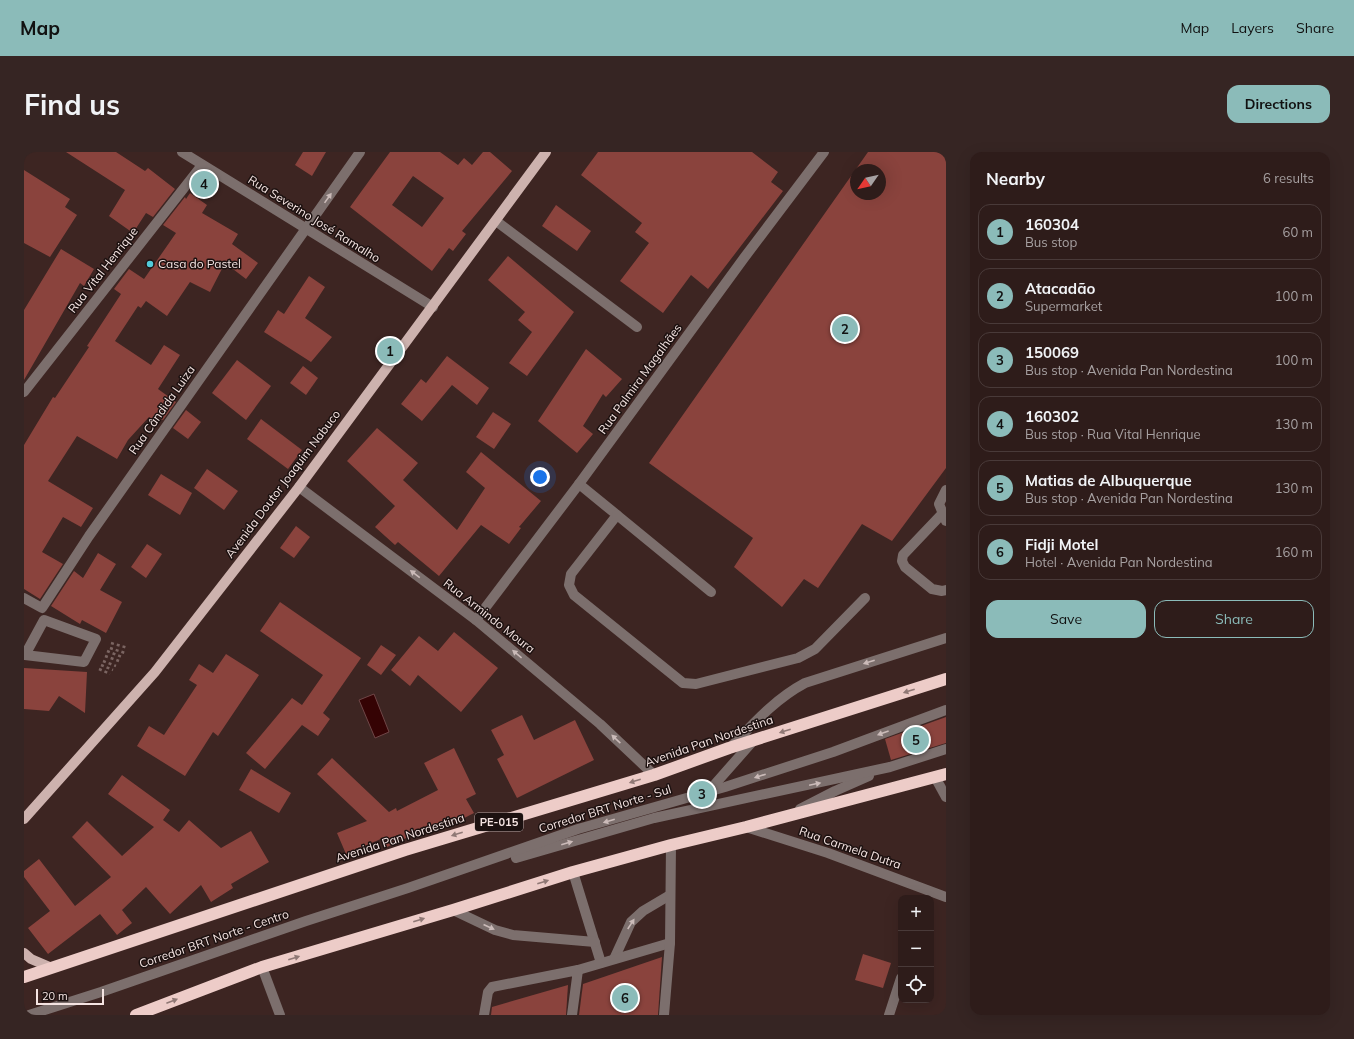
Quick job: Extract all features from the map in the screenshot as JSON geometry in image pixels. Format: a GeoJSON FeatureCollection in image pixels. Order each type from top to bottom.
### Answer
{"type":"FeatureCollection","features":[{"type":"Feature","properties":{"kind":"highway","name":"Avenida Pan Nordestina"},"geometry":{"type":"LineString","coordinates":[[24,977],[405,850],[654,775],[729,748],[946,679]]}},
{"type":"Feature","properties":{"kind":"highway"},"geometry":{"type":"LineString","coordinates":[[136,1015],[262,967],[454,910],[574,872],[671,845],[941,776]]}},
{"type":"Feature","properties":{"kind":"main road","name":"Avenida Doutor Joaquim Nabuco"},"geometry":{"type":"LineString","coordinates":[[24,819],[146,683],[299,487],[433,308],[546,152]]}},
{"type":"Feature","properties":{"kind":"main road"},"geometry":{"type":"LineString","coordinates":[[24,953],[52,968]]}},
{"type":"Feature","properties":{"kind":"street","name":"Rua Severino José Ramalho"},"geometry":{"type":"LineString","coordinates":[[182,152],[433,308]]}},
{"type":"Feature","properties":{"kind":"street","name":"Rua Cândida Luiza"},"geometry":{"type":"LineString","coordinates":[[24,598],[42,608],[89,536],[360,152]]}},
{"type":"Feature","properties":{"kind":"street","name":"Rua Palmira Magalhães"},"geometry":{"type":"LineString","coordinates":[[476,620],[579,484],[744,258],[824,152]]}},
{"type":"Feature","properties":{"kind":"street","name":"Rua Vital Henrique"},"geometry":{"type":"LineString","coordinates":[[24,392],[202,165]]}},
{"type":"Feature","properties":{"kind":"street"},"geometry":{"type":"LineString","coordinates":[[496,221],[637,327]]}},
{"type":"Feature","properties":{"kind":"street"},"geometry":{"type":"LineString","coordinates":[[579,484],[712,592]]}},
{"type":"Feature","properties":{"kind":"street","name":"Rua Armindo Moura"},"geometry":{"type":"LineString","coordinates":[[299,487],[476,620],[600,724],[654,775]]}},
{"type":"Feature","properties":{"kind":"street"},"geometry":{"type":"LineString","coordinates":[[946,490],[939,504],[944,517],[903,555],[902,561],[905,567],[932,589],[942,591],[946,590]]}},
{"type":"Feature","properties":{"kind":"street"},"geometry":{"type":"LineString","coordinates":[[617,515],[570,574],[569,586],[574,595],[683,683],[696,684],[798,658],[815,649],[865,598]]}},
{"type":"Feature","properties":{"kind":"street"},"geometry":{"type":"LineString","coordinates":[[44,620],[96,639],[84,662],[25,655],[44,620]]}},
{"type":"Feature","properties":{"kind":"street"},"geometry":{"type":"LineString","coordinates":[[729,748],[774,703],[805,683],[946,638]]}},
{"type":"Feature","properties":{"kind":"street","name":"Corredor BRT Norte - Sul"},"geometry":{"type":"LineString","coordinates":[[408,888],[578,829],[708,792],[833,752],[946,710]]}},
{"type":"Feature","properties":{"kind":"street"},"geometry":{"type":"LineString","coordinates":[[708,792],[753,741]]}},
{"type":"Feature","properties":{"kind":"street"},"geometry":{"type":"LineString","coordinates":[[408,888],[654,818],[890,767],[946,749]]}},
{"type":"Feature","properties":{"kind":"street"},"geometry":{"type":"LineString","coordinates":[[788,816],[835,791],[890,767]]}},
{"type":"Feature","properties":{"kind":"street"},"geometry":{"type":"LineString","coordinates":[[941,776],[946,797]]}},
{"type":"Feature","properties":{"kind":"street","name":"Rua Carmela Dutra"},"geometry":{"type":"LineString","coordinates":[[746,827],[828,853],[928,894],[946,897]]}},
{"type":"Feature","properties":{"kind":"street"},"geometry":{"type":"LineString","coordinates":[[664,1015],[670,943],[671,845]]}},
{"type":"Feature","properties":{"kind":"street"},"geometry":{"type":"LineString","coordinates":[[574,872],[601,963]]}},
{"type":"Feature","properties":{"kind":"street","name":"Corredor BRT Norte - Centro"},"geometry":{"type":"LineString","coordinates":[[28,1015],[101,992],[306,921],[408,888]]}},
{"type":"Feature","properties":{"kind":"street"},"geometry":{"type":"LineString","coordinates":[[614,959],[631,922],[642,911],[670,895]]}},
{"type":"Feature","properties":{"kind":"street"},"geometry":{"type":"LineString","coordinates":[[454,910],[494,930],[513,935],[595,942]]}},
{"type":"Feature","properties":{"kind":"street"},"geometry":{"type":"LineString","coordinates":[[484,1015],[488,992],[492,987],[578,970],[670,943]]}},
{"type":"Feature","properties":{"kind":"street"},"geometry":{"type":"LineString","coordinates":[[262,967],[280,1015]]}},
{"type":"Feature","properties":{"kind":"street"},"geometry":{"type":"LineString","coordinates":[[572,1015],[578,970]]}},
{"type":"Feature","properties":{"kind":"street"},"geometry":{"type":"LineString","coordinates":[[889,1015],[898,987]]}},
{"type":"Feature","properties":{"kind":"shaded area"},"geometry":{"type":"Polygon","coordinates":[[[374,694],[389,732],[375,738],[359,700],[374,694]]]}},
{"type":"Feature","properties":{"kind":"building"},"geometry":{"type":"Polygon","coordinates":[[[66,152],[116,152],[145,171],[148,168],[175,189],[153,217],[146,213],[133,233],[109,216],[125,190],[66,152]]]}},
{"type":"Feature","properties":{"kind":"building"},"geometry":{"type":"Polygon","coordinates":[[[303,152],[326,152],[312,176],[295,165],[303,152]]]}},
{"type":"Feature","properties":{"kind":"building"},"geometry":{"type":"Polygon","coordinates":[[[390,152],[440,152],[458,165],[464,158],[472,165],[483,152],[490,152],[512,171],[462,231],[466,234],[453,251],[449,248],[432,271],[350,207],[390,152]],[[413,176],[392,205],[422,227],[444,198],[413,176]]]}},
{"type":"Feature","properties":{"kind":"building"},"geometry":{"type":"Polygon","coordinates":[[[598,152],[752,152],[778,172],[771,182],[783,191],[708,289],[691,275],[663,313],[620,281],[649,243],[635,232],[642,223],[581,175],[598,152]]]}},
{"type":"Feature","properties":{"kind":"building"},"geometry":{"type":"Polygon","coordinates":[[[868,152],[946,152],[946,468],[892,541],[862,524],[818,588],[804,579],[782,607],[734,567],[753,538],[649,463],[850,178],[850,200],[886,200],[886,164],[860,164],[868,152]]]}},
{"type":"Feature","properties":{"kind":"building"},"geometry":{"type":"Polygon","coordinates":[[[24,170],[70,199],[65,207],[77,215],[50,257],[24,243],[24,170]]]}},
{"type":"Feature","properties":{"kind":"building"},"geometry":{"type":"Polygon","coordinates":[[[190,193],[207,205],[202,213],[238,234],[232,244],[258,263],[246,279],[225,263],[210,292],[190,282],[167,316],[146,301],[141,308],[138,306],[115,341],[151,365],[164,345],[180,355],[158,389],[176,402],[163,420],[161,419],[158,423],[149,417],[128,440],[117,459],[77,436],[48,481],[93,508],[81,527],[63,517],[42,552],[63,564],[40,599],[24,589],[24,445],[53,397],[55,398],[89,347],[87,346],[121,294],[114,289],[129,269],[144,279],[176,233],[163,225],[185,197],[186,199],[190,193]]]}},
{"type":"Feature","properties":{"kind":"building"},"geometry":{"type":"Polygon","coordinates":[[[556,205],[591,231],[577,251],[542,226],[556,205]]]}},
{"type":"Feature","properties":{"kind":"building"},"geometry":{"type":"Polygon","coordinates":[[[61,249],[94,269],[84,286],[80,283],[24,380],[24,310],[61,249]]]}},
{"type":"Feature","properties":{"kind":"building"},"geometry":{"type":"Polygon","coordinates":[[[508,256],[574,312],[527,376],[509,363],[532,332],[518,320],[525,312],[488,280],[508,256]]]}},
{"type":"Feature","properties":{"kind":"building"},"geometry":{"type":"Polygon","coordinates":[[[309,276],[325,287],[305,318],[332,337],[311,362],[264,332],[278,310],[284,314],[309,276]]]}},
{"type":"Feature","properties":{"kind":"building"},"geometry":{"type":"Polygon","coordinates":[[[586,349],[622,379],[606,397],[603,394],[583,426],[593,434],[577,453],[538,421],[586,349]]]}},
{"type":"Feature","properties":{"kind":"building"},"geometry":{"type":"Polygon","coordinates":[[[447,356],[489,388],[477,405],[452,385],[422,421],[401,404],[421,379],[426,383],[447,356]]]}},
{"type":"Feature","properties":{"kind":"building"},"geometry":{"type":"Polygon","coordinates":[[[237,360],[271,386],[246,420],[212,393],[237,360]]]}},
{"type":"Feature","properties":{"kind":"building"},"geometry":{"type":"Polygon","coordinates":[[[303,366],[318,378],[306,395],[290,383],[303,366]]]}},
{"type":"Feature","properties":{"kind":"building"},"geometry":{"type":"Polygon","coordinates":[[[186,410],[201,422],[188,439],[173,428],[186,410]]]}},
{"type":"Feature","properties":{"kind":"building"},"geometry":{"type":"Polygon","coordinates":[[[493,412],[511,424],[494,449],[476,437],[493,412]]]}},
{"type":"Feature","properties":{"kind":"building"},"geometry":{"type":"Polygon","coordinates":[[[261,419],[302,450],[288,469],[247,439],[261,419]]]}},
{"type":"Feature","properties":{"kind":"building"},"geometry":{"type":"Polygon","coordinates":[[[377,428],[418,463],[403,480],[457,530],[485,488],[466,472],[481,452],[541,501],[519,527],[521,528],[509,544],[481,525],[439,576],[398,542],[395,545],[375,527],[395,506],[347,461],[377,428]]]}},
{"type":"Feature","properties":{"kind":"building"},"geometry":{"type":"Polygon","coordinates":[[[207,469],[238,491],[224,510],[194,488],[207,469]]]}},
{"type":"Feature","properties":{"kind":"building"},"geometry":{"type":"Polygon","coordinates":[[[161,474],[192,493],[180,515],[148,495],[161,474]]]}},
{"type":"Feature","properties":{"kind":"building"},"geometry":{"type":"Polygon","coordinates":[[[296,526],[310,537],[294,558],[280,548],[296,526]]]}},
{"type":"Feature","properties":{"kind":"building"},"geometry":{"type":"Polygon","coordinates":[[[147,544],[162,554],[146,578],[131,567],[147,544]]]}},
{"type":"Feature","properties":{"kind":"building"},"geometry":{"type":"Polygon","coordinates":[[[98,553],[116,564],[100,590],[122,602],[106,633],[82,620],[80,624],[51,606],[74,571],[83,578],[98,553]]]}},
{"type":"Feature","properties":{"kind":"building"},"geometry":{"type":"Polygon","coordinates":[[[280,602],[361,658],[323,713],[330,719],[318,736],[302,725],[265,769],[246,753],[292,698],[302,705],[323,675],[260,631],[280,602]]]}},
{"type":"Feature","properties":{"kind":"building"},"geometry":{"type":"Polygon","coordinates":[[[454,632],[498,668],[461,712],[418,675],[410,686],[391,670],[419,636],[438,651],[454,632]]]}},
{"type":"Feature","properties":{"kind":"building"},"geometry":{"type":"Polygon","coordinates":[[[381,645],[396,655],[381,675],[367,665],[381,645]]]}},
{"type":"Feature","properties":{"kind":"building"},"geometry":{"type":"Polygon","coordinates":[[[226,654],[259,675],[218,736],[213,732],[185,776],[137,746],[149,726],[164,735],[197,685],[189,680],[199,664],[213,673],[226,654]]]}},
{"type":"Feature","properties":{"kind":"building"},"geometry":{"type":"Polygon","coordinates":[[[24,668],[87,672],[85,713],[59,696],[49,711],[24,709],[24,668]]]}},
{"type":"Feature","properties":{"kind":"building"},"geometry":{"type":"Polygon","coordinates":[[[522,715],[534,740],[575,720],[594,760],[517,798],[497,759],[504,755],[491,730],[522,715]]]}},
{"type":"Feature","properties":{"kind":"building"},"geometry":{"type":"Polygon","coordinates":[[[946,717],[946,743],[891,760],[885,739],[946,717]]]}},
{"type":"Feature","properties":{"kind":"building"},"geometry":{"type":"Polygon","coordinates":[[[454,748],[476,794],[466,799],[474,813],[441,830],[438,823],[387,847],[383,838],[346,854],[337,833],[367,821],[317,774],[332,758],[389,812],[396,808],[397,811],[438,790],[424,763],[454,748]]]}},
{"type":"Feature","properties":{"kind":"building"},"geometry":{"type":"Polygon","coordinates":[[[251,769],[291,793],[279,813],[239,790],[251,769]]]}},
{"type":"Feature","properties":{"kind":"building"},"geometry":{"type":"Polygon","coordinates":[[[122,775],[170,810],[163,820],[179,832],[189,820],[221,848],[251,831],[269,862],[231,884],[233,888],[211,902],[201,885],[170,914],[146,887],[122,910],[132,923],[117,935],[100,914],[48,954],[28,928],[50,911],[24,877],[24,871],[39,859],[75,906],[111,877],[72,837],[87,821],[122,856],[154,827],[108,794],[122,775]]]}},
{"type":"Feature","properties":{"kind":"building"},"geometry":{"type":"Polygon","coordinates":[[[863,954],[891,963],[883,988],[855,980],[863,954]]]}},
{"type":"Feature","properties":{"kind":"building"},"geometry":{"type":"Polygon","coordinates":[[[662,957],[658,1015],[579,1015],[583,984],[662,957]]]}},
{"type":"Feature","properties":{"kind":"building"},"geometry":{"type":"Polygon","coordinates":[[[568,985],[566,1015],[491,1015],[492,1007],[568,985]]]}},
{"type":"Feature","properties":{"kind":"place","name":"160302"},"geometry":{"type":"Point","coordinates":[204,184]}},
{"type":"Feature","properties":{"kind":"place","name":"Casa do Pastel"},"geometry":{"type":"Point","coordinates":[150,264]}},
{"type":"Feature","properties":{"kind":"place","name":"Atacadão"},"geometry":{"type":"Point","coordinates":[845,329]}},
{"type":"Feature","properties":{"kind":"place","name":"160304"},"geometry":{"type":"Point","coordinates":[390,351]}},
{"type":"Feature","properties":{"kind":"place","name":"Matias de Albuquerque"},"geometry":{"type":"Point","coordinates":[916,740]}},
{"type":"Feature","properties":{"kind":"place","name":"150069"},"geometry":{"type":"Point","coordinates":[702,794]}},
{"type":"Feature","properties":{"kind":"place","name":"Fidji Motel"},"geometry":{"type":"Point","coordinates":[625,998]}}]}
